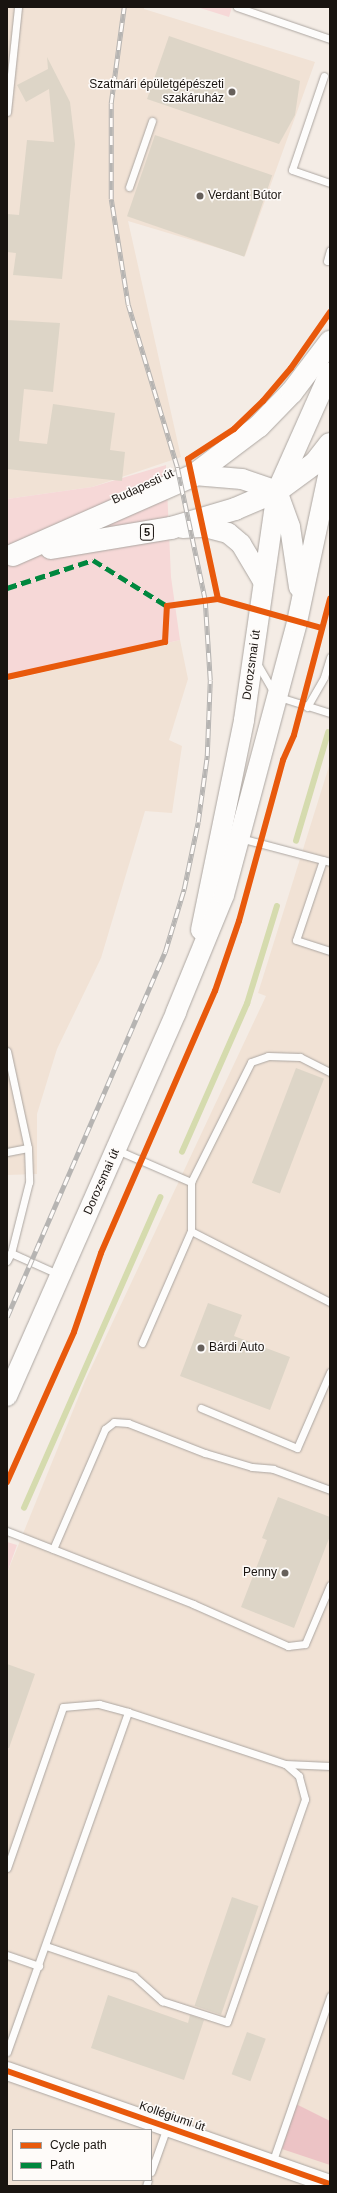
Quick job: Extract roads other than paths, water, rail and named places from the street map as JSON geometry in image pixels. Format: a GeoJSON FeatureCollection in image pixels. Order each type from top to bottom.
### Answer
{"type":"FeatureCollection","features":[{"type":"Feature","properties":{"kind":"main road","name":"Budapesti út"},"geometry":{"type":"LineString","coordinates":[[10,556],[194,475],[259,426],[292,392],[330,342]]}},
{"type":"Feature","properties":{"kind":"main road","name":"Dorozsmai út"},"geometry":{"type":"LineString","coordinates":[[195,967],[255,658],[263,580],[277,492],[330,372]]}},
{"type":"Feature","properties":{"kind":"main road","name":"Budapesti út"},"geometry":{"type":"LineString","coordinates":[[10,556],[171,528],[235,509],[277,492],[315,463],[330,444]]}},
{"type":"Feature","properties":{"kind":"main road","name":"Dorozsmai út"},"geometry":{"type":"LineString","coordinates":[[7,1396],[116,1150],[195,967],[224,895],[301,599],[330,468]]}},
{"type":"Feature","properties":{"kind":"main road"},"geometry":{"type":"LineString","coordinates":[[194,475],[242,479],[277,492],[290,527],[301,599]]}},
{"type":"Feature","properties":{"kind":"main road"},"geometry":{"type":"LineString","coordinates":[[171,528],[205,527],[228,533],[241,544],[263,580]]}},
{"type":"Feature","properties":{"kind":"street","name":"Kollégiumi út"},"geometry":{"type":"LineString","coordinates":[[7,2070],[330,2184]]}},
{"type":"Feature","properties":{"kind":"lane"},"geometry":{"type":"LineString","coordinates":[[7,112],[18,7]]}},
{"type":"Feature","properties":{"kind":"lane"},"geometry":{"type":"LineString","coordinates":[[237,8],[330,38]]}},
{"type":"Feature","properties":{"kind":"lane"},"geometry":{"type":"LineString","coordinates":[[324,76],[292,170],[330,183]]}},
{"type":"Feature","properties":{"kind":"lane"},"geometry":{"type":"LineString","coordinates":[[129,187],[152,121]]}},
{"type":"Feature","properties":{"kind":"lane"},"geometry":{"type":"LineString","coordinates":[[327,261],[330,250]]}},
{"type":"Feature","properties":{"kind":"lane"},"geometry":{"type":"LineString","coordinates":[[307,707],[324,677],[330,657]]}},
{"type":"Feature","properties":{"kind":"lane"},"geometry":{"type":"LineString","coordinates":[[255,658],[276,696],[307,707],[329,712]]}},
{"type":"Feature","properties":{"kind":"lane"},"geometry":{"type":"LineString","coordinates":[[238,838],[327,861],[296,940],[330,951]]}},
{"type":"Feature","properties":{"kind":"lane"},"geometry":{"type":"LineString","coordinates":[[7,1051],[28,1148],[29,1182],[11,1253],[7,1261]]}},
{"type":"Feature","properties":{"kind":"lane"},"geometry":{"type":"LineString","coordinates":[[142,1343],[191,1231],[191,1182],[251,1062],[268,1056],[300,1057],[330,1072]]}},
{"type":"Feature","properties":{"kind":"lane"},"geometry":{"type":"LineString","coordinates":[[7,1152],[28,1148]]}},
{"type":"Feature","properties":{"kind":"lane"},"geometry":{"type":"LineString","coordinates":[[116,1150],[191,1182]]}},
{"type":"Feature","properties":{"kind":"lane"},"geometry":{"type":"LineString","coordinates":[[191,1231],[330,1302]]}},
{"type":"Feature","properties":{"kind":"lane"},"geometry":{"type":"LineString","coordinates":[[11,1253],[60,1275]]}},
{"type":"Feature","properties":{"kind":"lane"},"geometry":{"type":"LineString","coordinates":[[201,1408],[297,1448],[330,1372]]}},
{"type":"Feature","properties":{"kind":"lane"},"geometry":{"type":"LineString","coordinates":[[53,1549],[105,1429],[114,1422],[128,1423],[205,1453],[252,1467],[273,1469],[330,1490]]}},
{"type":"Feature","properties":{"kind":"lane"},"geometry":{"type":"LineString","coordinates":[[7,1532],[193,1604],[288,1646],[305,1644],[330,1585]]}},
{"type":"Feature","properties":{"kind":"lane"},"geometry":{"type":"LineString","coordinates":[[7,1868],[64,1707],[99,1704],[128,1712],[285,1764],[330,1766]]}},
{"type":"Feature","properties":{"kind":"lane"},"geometry":{"type":"LineString","coordinates":[[7,2052],[39,1966],[128,1712]]}},
{"type":"Feature","properties":{"kind":"lane"},"geometry":{"type":"LineString","coordinates":[[46,1946],[134,1976],[162,2001],[227,2022],[306,1799],[299,1776],[285,1764]]}},
{"type":"Feature","properties":{"kind":"lane"},"geometry":{"type":"LineString","coordinates":[[7,1955],[39,1966]]}},
{"type":"Feature","properties":{"kind":"lane"},"geometry":{"type":"LineString","coordinates":[[272,2163],[330,1996]]}},
{"type":"Feature","properties":{"kind":"lane"},"geometry":{"type":"LineString","coordinates":[[152,2169],[167,2126]]}},
{"type":"Feature","properties":{"kind":"waterway"},"geometry":{"type":"LineString","coordinates":[[296,841],[328,733]]}},
{"type":"Feature","properties":{"kind":"waterway"},"geometry":{"type":"LineString","coordinates":[[182,1152],[247,1004],[277,906]]}},
{"type":"Feature","properties":{"kind":"waterway"},"geometry":{"type":"LineString","coordinates":[[24,1508],[160,1198]]}},
{"type":"Feature","properties":{"kind":"railway"},"geometry":{"type":"LineString","coordinates":[[7,1317],[165,952],[184,889],[198,822],[207,756],[210,680],[205,600],[177,467],[128,305],[111,199],[111,103],[124,7]]}},
{"type":"Feature","properties":{"kind":"place","name":"Szatmári épületgépészeti szakáruház"},"geometry":{"type":"Point","coordinates":[232,92]}},
{"type":"Feature","properties":{"kind":"place","name":"Verdant Bútor"},"geometry":{"type":"Point","coordinates":[200,196]}},
{"type":"Feature","properties":{"kind":"place","name":"Bárdi Auto"},"geometry":{"type":"Point","coordinates":[201,1348]}},
{"type":"Feature","properties":{"kind":"place","name":"Penny"},"geometry":{"type":"Point","coordinates":[285,1573]}}]}
